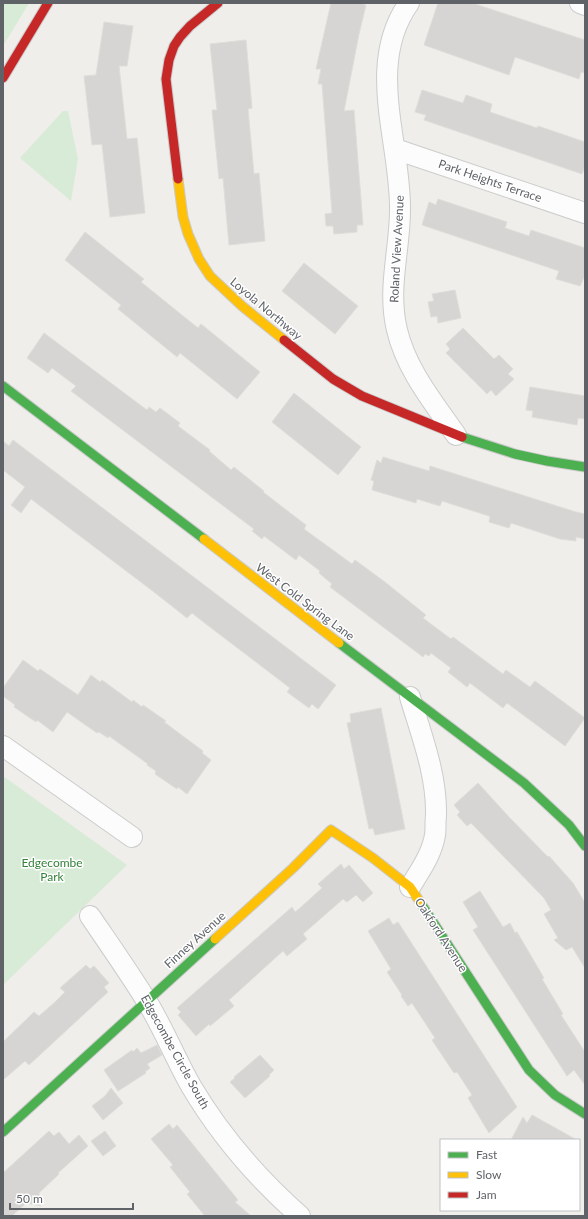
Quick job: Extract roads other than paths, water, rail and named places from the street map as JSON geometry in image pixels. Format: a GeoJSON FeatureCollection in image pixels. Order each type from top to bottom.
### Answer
{"type":"FeatureCollection","features":[{"type":"Feature","properties":{"kind":"street"},"geometry":{"type":"LineString","coordinates":[[3,78],[48,3]]}},
{"type":"Feature","properties":{"kind":"street","name":"Loyola Northway"},"geometry":{"type":"LineString","coordinates":[[218,3],[188,29],[176,43],[170,59],[166,79],[183,217],[188,234],[199,259],[210,276],[242,306],[333,379],[362,396],[456,435],[515,454],[585,467]]}},
{"type":"Feature","properties":{"kind":"street","name":"Roland View Avenue"},"geometry":{"type":"LineString","coordinates":[[409,3],[395,31],[387,68],[387,92],[400,184],[399,233],[392,289],[396,330],[404,352],[414,372],[456,435]]}},
{"type":"Feature","properties":{"kind":"street"},"geometry":{"type":"LineString","coordinates":[[580,3],[585,5]]}},
{"type":"Feature","properties":{"kind":"street","name":"Park Heights Terrace"},"geometry":{"type":"LineString","coordinates":[[395,149],[585,213]]}},
{"type":"Feature","properties":{"kind":"street","name":"West Cold Spring Lane"},"geometry":{"type":"LineString","coordinates":[[3,386],[410,698],[524,783],[569,825],[585,846]]}},
{"type":"Feature","properties":{"kind":"street","name":"Oakford Avenue"},"geometry":{"type":"LineString","coordinates":[[410,698],[431,768],[435,787],[436,810],[435,835],[430,851],[422,868],[410,887],[529,1070],[555,1095],[585,1114]]}},
{"type":"Feature","properties":{"kind":"street"},"geometry":{"type":"LineString","coordinates":[[3,746],[132,837]]}},
{"type":"Feature","properties":{"kind":"street","name":"Finney Avenue"},"geometry":{"type":"LineString","coordinates":[[3,1132],[293,868],[331,830],[373,858],[410,887]]}},
{"type":"Feature","properties":{"kind":"street","name":"Edgecombe Circle South"},"geometry":{"type":"LineString","coordinates":[[90,916],[147,1001],[184,1074],[210,1115],[235,1150],[262,1181],[300,1216]]}},
{"type":"Feature","properties":{"kind":"park label","name":"Edgecombe Park"},"geometry":{"type":"Point","coordinates":[52,870]}}]}
